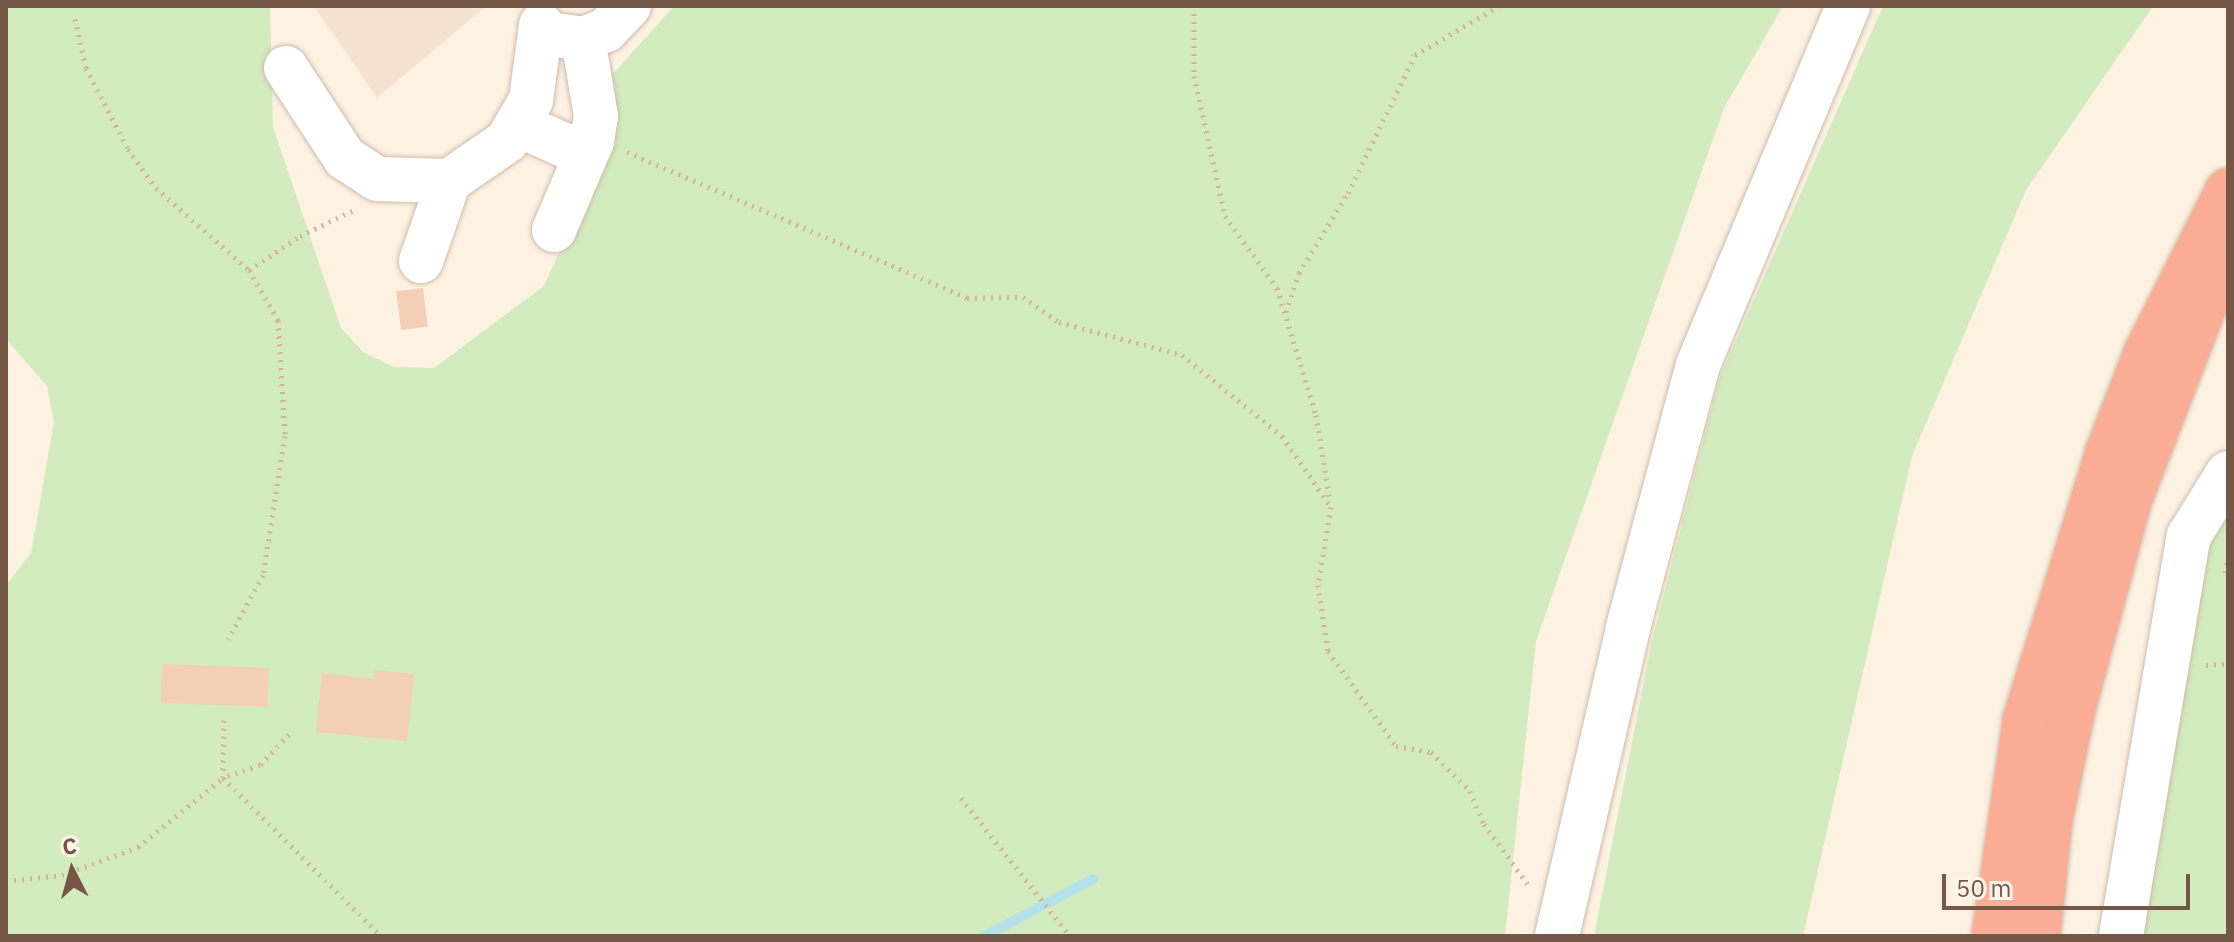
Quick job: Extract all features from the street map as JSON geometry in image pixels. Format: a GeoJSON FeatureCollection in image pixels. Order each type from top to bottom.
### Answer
{"type":"FeatureCollection","features":[{"type":"Feature","properties":{"kind":"highway"},"geometry":{"type":"LineString","coordinates":[[1994,936],[2025,720],[2104,467],[2146,353],[2228,190]]}},
{"type":"Feature","properties":{"kind":"highway"},"geometry":{"type":"LineString","coordinates":[[2038,936],[2050,820],[2073,709],[2129,501],[2205,304],[2228,268]]}},
{"type":"Feature","properties":{"kind":"street"},"geometry":{"type":"LineString","coordinates":[[421,261],[433,211],[449,181],[507,141],[531,100],[530,16],[583,39],[606,30],[629,6]]}},
{"type":"Feature","properties":{"kind":"street"},"geometry":{"type":"LineString","coordinates":[[1558,930],[1629,624],[1698,365],[1848,6]]}},
{"type":"Feature","properties":{"kind":"street"},"geometry":{"type":"LineString","coordinates":[[554,230],[590,146],[596,116],[583,39]]}},
{"type":"Feature","properties":{"kind":"street"},"geometry":{"type":"LineString","coordinates":[[286,68],[345,158],[377,179],[449,181]]}},
{"type":"Feature","properties":{"kind":"street"},"geometry":{"type":"LineString","coordinates":[[517,124],[557,143],[590,146]]}},
{"type":"Feature","properties":{"kind":"street"},"geometry":{"type":"LineString","coordinates":[[2121,936],[2189,536],[2228,473]]}},
{"type":"Feature","properties":{"kind":"path"},"geometry":{"type":"LineString","coordinates":[[1194,6],[1194,76],[1225,216],[1277,288],[1316,415],[1331,507],[1318,585],[1328,651],[1396,746],[1431,752],[1470,791],[1484,824],[1558,930]]}},
{"type":"Feature","properties":{"kind":"path"},"geometry":{"type":"LineString","coordinates":[[1285,314],[1299,273],[1348,193],[1415,55],[1499,6]]}},
{"type":"Feature","properties":{"kind":"path"},"geometry":{"type":"LineString","coordinates":[[75,19],[86,68],[128,149],[156,188],[249,270],[278,320],[285,436],[263,575],[228,639]]}},
{"type":"Feature","properties":{"kind":"path"},"geometry":{"type":"LineString","coordinates":[[590,146],[634,153],[967,298],[1023,297],[1059,322],[1182,355],[1282,436],[1331,507]]}},
{"type":"Feature","properties":{"kind":"path"},"geometry":{"type":"LineString","coordinates":[[249,270],[300,236],[370,204]]}},
{"type":"Feature","properties":{"kind":"path"},"geometry":{"type":"LineString","coordinates":[[2205,665],[2228,664]]}},
{"type":"Feature","properties":{"kind":"path"},"geometry":{"type":"LineString","coordinates":[[224,715],[223,778],[381,936]]}},
{"type":"Feature","properties":{"kind":"path"},"geometry":{"type":"LineString","coordinates":[[6,881],[62,875],[138,847],[223,778],[260,765],[289,734]]}},
{"type":"Feature","properties":{"kind":"path"},"geometry":{"type":"LineString","coordinates":[[961,798],[1070,936]]}},
{"type":"Feature","properties":{"kind":"shaded area"},"geometry":{"type":"Polygon","coordinates":[[[314,6],[483,6],[484,8],[377,98],[314,6]]]}},
{"type":"Feature","properties":{"kind":"green space"},"geometry":{"type":"Polygon","coordinates":[[[6,6],[270,6],[273,127],[341,328],[363,352],[394,367],[434,368],[544,286],[585,195],[611,76],[674,6],[1783,6],[1724,108],[1536,641],[1505,936],[6,936],[6,585],[31,553],[54,422],[47,386],[6,339],[6,6]]]}},
{"type":"Feature","properties":{"kind":"green space"},"geometry":{"type":"Polygon","coordinates":[[[1883,6],[2153,6],[2026,190],[1912,456],[1803,936],[1594,936],[1651,645],[1719,379],[1883,6]]]}},
{"type":"Feature","properties":{"kind":"green space"},"geometry":{"type":"Polygon","coordinates":[[[2228,508],[2228,936],[2137,936],[2202,552],[2228,508]]]}},
{"type":"Feature","properties":{"kind":"building"},"geometry":{"type":"Polygon","coordinates":[[[423,288],[428,327],[401,330],[396,291],[423,288]]]}},
{"type":"Feature","properties":{"kind":"building"},"geometry":{"type":"Polygon","coordinates":[[[162,664],[269,668],[268,707],[161,703],[162,664]]]}},
{"type":"Feature","properties":{"kind":"building"},"geometry":{"type":"Polygon","coordinates":[[[375,670],[414,674],[407,741],[316,732],[322,673],[374,679],[375,670]]]}},
{"type":"Feature","properties":{"kind":"waterway"},"geometry":{"type":"LineString","coordinates":[[985,936],[1093,879]]}}]}
